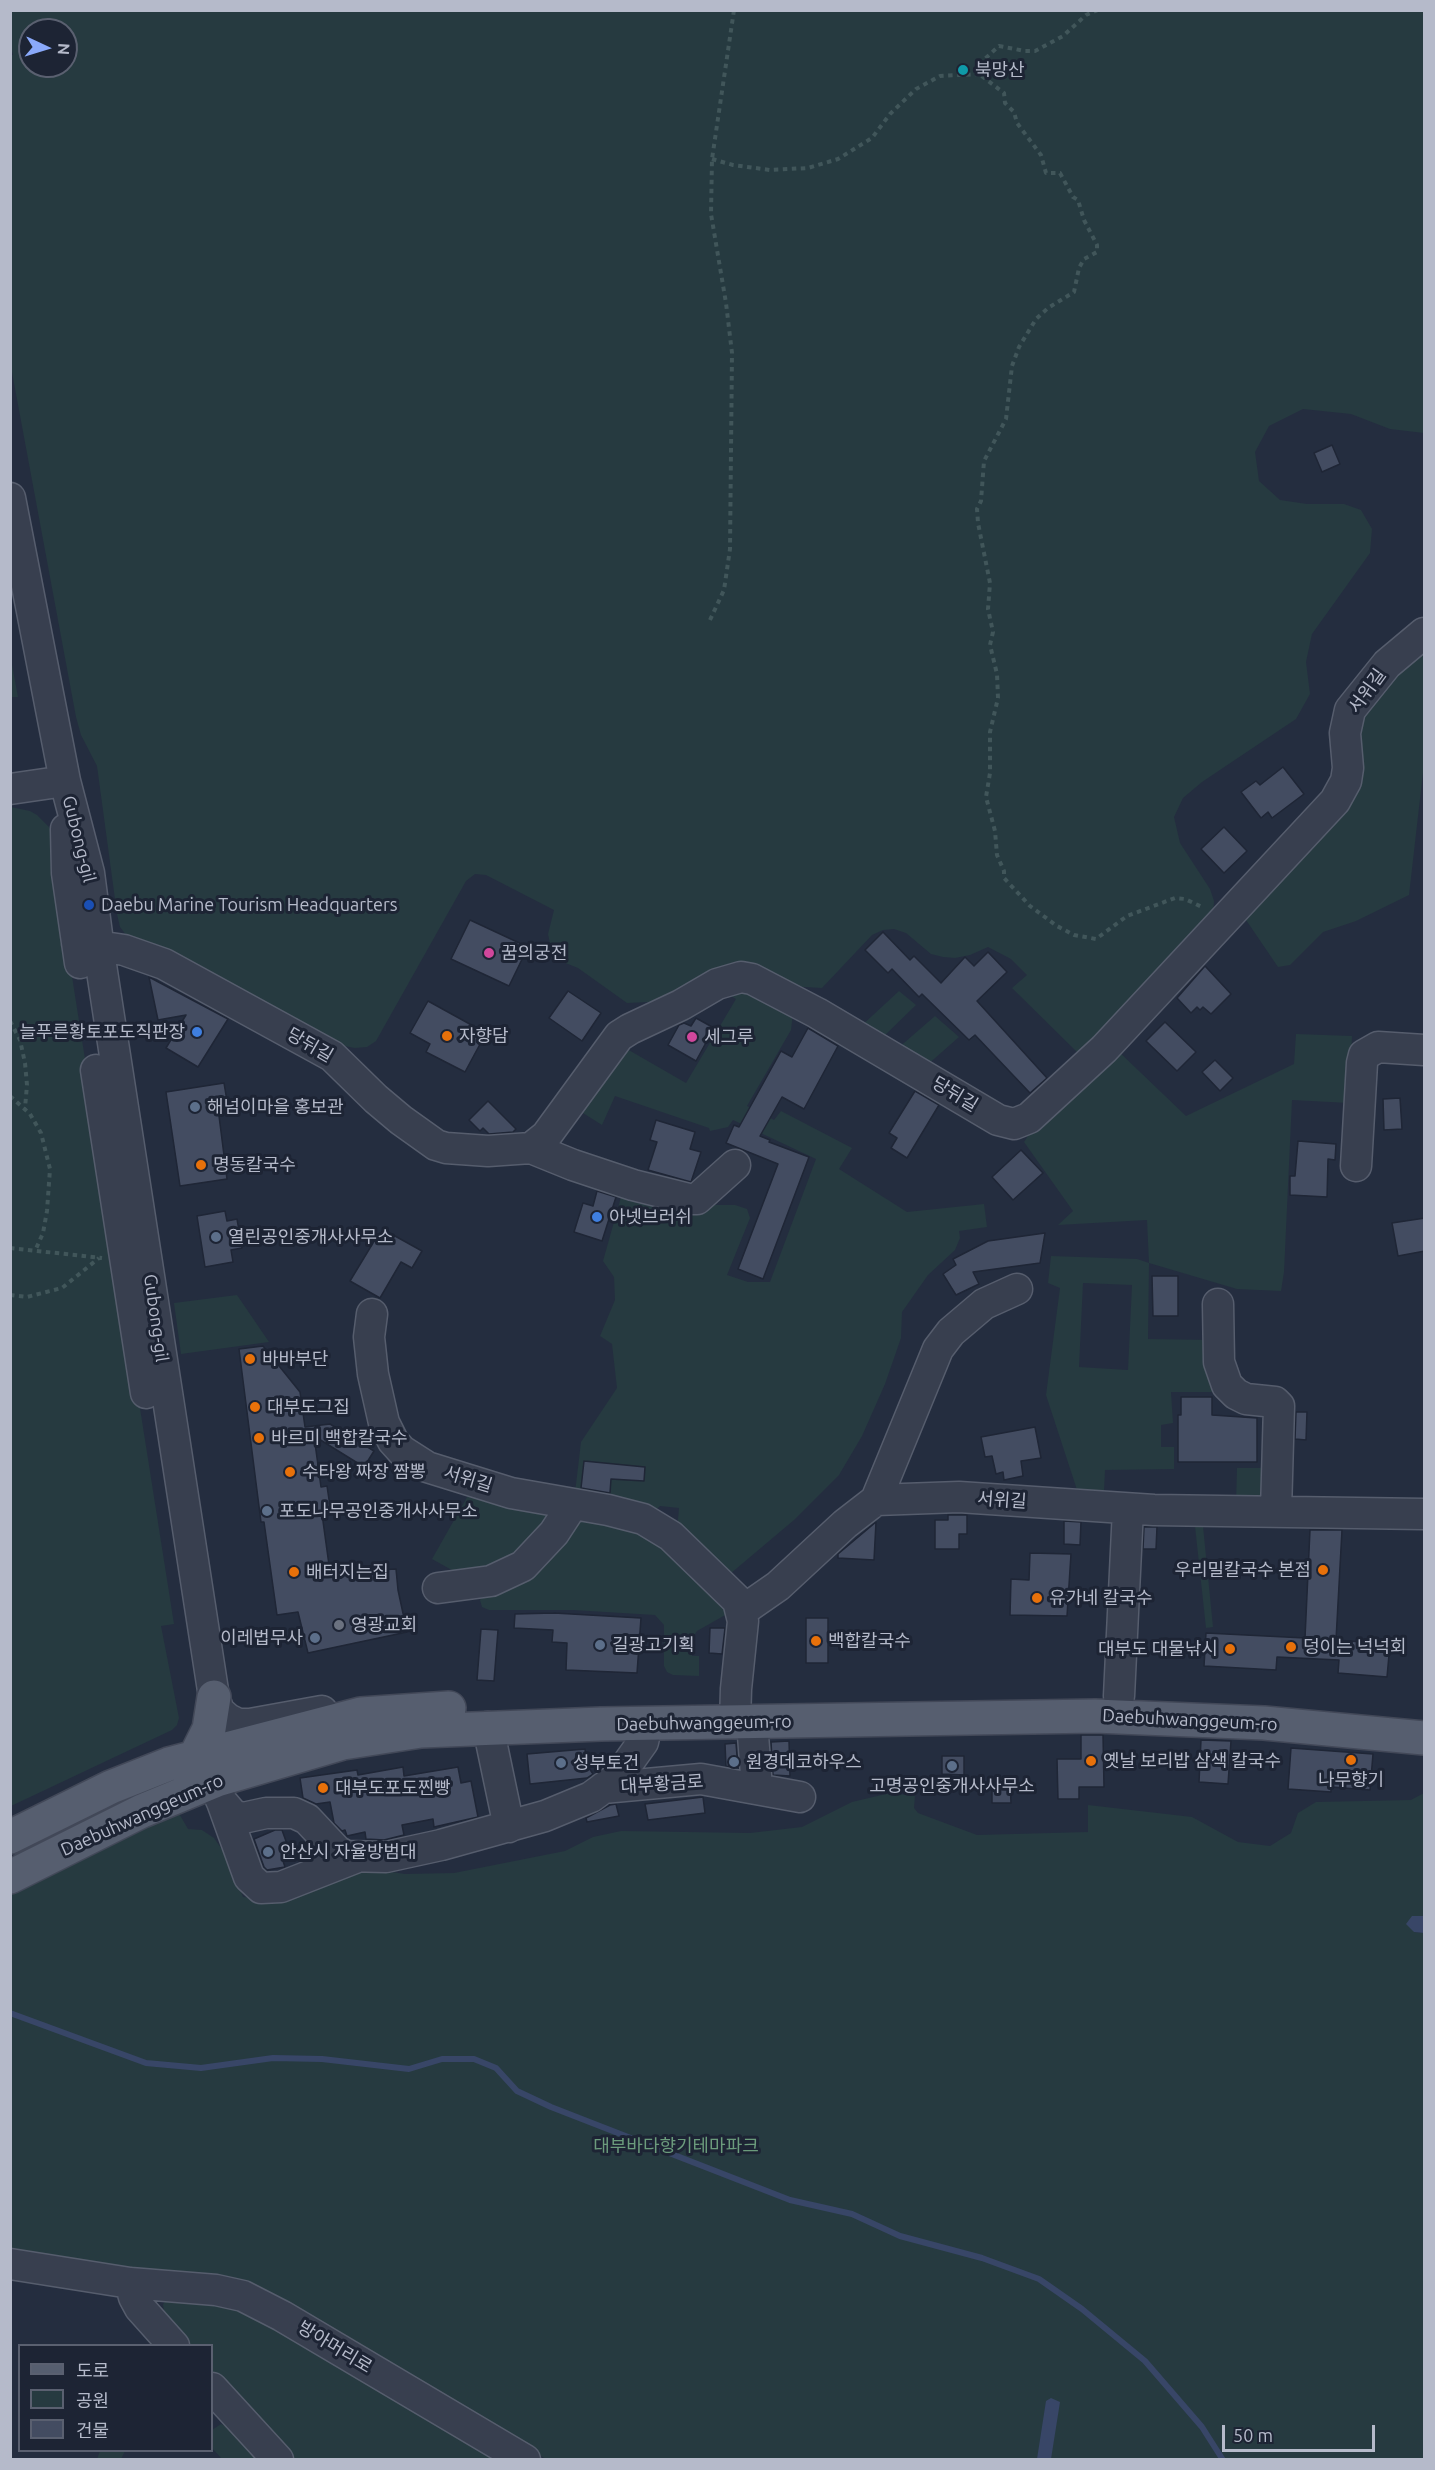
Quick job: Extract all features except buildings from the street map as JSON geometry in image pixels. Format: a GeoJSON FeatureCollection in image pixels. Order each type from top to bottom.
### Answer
{"type":"FeatureCollection","features":[{"type":"Feature","properties":{"kind":"main road"},"geometry":{"type":"LineString","coordinates":[[203,1695],[205,1764]]}},
{"type":"Feature","properties":{"kind":"main road","name":"Daebuhwanggeum-ro"},"geometry":{"type":"LineString","coordinates":[[10,1877],[152,1807],[205,1764],[274,1763],[343,1743],[421,1731],[488,1727],[647,1724],[741,1716],[1119,1696],[1222,1701],[1425,1718]]}},
{"type":"Feature","properties":{"kind":"main road","name":"Daebuhwanggeum-ro"},"geometry":{"type":"LineString","coordinates":[[10,1837],[111,1787],[205,1764],[361,1714],[401,1710],[741,1716],[1095,1716],[1264,1723],[1425,1738]]}},
{"type":"Feature","properties":{"kind":"street","name":"Gubong-gil"},"geometry":{"type":"LineString","coordinates":[[10,498],[65,781],[67,873],[88,944],[203,1695],[191,1739],[205,1764]]}},
{"type":"Feature","properties":{"kind":"street","name":"서위길"},"geometry":{"type":"LineString","coordinates":[[1335,801],[1346,781],[1348,768],[1345,733],[1350,710],[1387,664],[1425,633]]}},
{"type":"Feature","properties":{"kind":"street"},"geometry":{"type":"LineString","coordinates":[[10,789],[65,781]]}},
{"type":"Feature","properties":{"kind":"street","name":"당뒤길"},"geometry":{"type":"LineString","coordinates":[[531,1148],[546,1136],[619,1036],[717,984],[741,977],[752,979],[817,1013],[998,1120],[1014,1124],[1022,1122],[1104,1049],[1335,801]]}},
{"type":"Feature","properties":{"kind":"street","name":"당뒤길"},"geometry":{"type":"LineString","coordinates":[[88,944],[144,956],[164,964],[332,1056],[376,1099],[436,1145],[446,1148],[488,1151],[531,1148],[633,1185],[689,1199],[697,1199],[735,1166]]}},
{"type":"Feature","properties":{"kind":"street"},"geometry":{"type":"LineString","coordinates":[[1356,1166],[1364,1055],[1378,1047],[1425,1050]]}},
{"type":"Feature","properties":{"kind":"street"},"geometry":{"type":"LineString","coordinates":[[757,1788],[741,1716],[742,1611],[778,1586],[845,1524],[876,1500],[938,1349],[951,1332],[976,1310],[1017,1289]]}},
{"type":"Feature","properties":{"kind":"street"},"geometry":{"type":"LineString","coordinates":[[1218,1304],[1219,1362],[1227,1385],[1236,1394],[1246,1399],[1275,1402],[1280,1406],[1276,1511]]}},
{"type":"Feature","properties":{"kind":"street","name":"서위길"},"geometry":{"type":"LineString","coordinates":[[372,1314],[369,1324],[369,1344],[373,1374],[384,1423],[393,1441],[402,1451],[428,1467],[511,1493],[627,1514],[657,1525],[731,1593],[738,1601],[742,1611]]}},
{"type":"Feature","properties":{"kind":"street","name":"서위길"},"geometry":{"type":"LineString","coordinates":[[876,1500],[959,1497],[1128,1509],[1425,1514]]}},
{"type":"Feature","properties":{"kind":"street"},"geometry":{"type":"LineString","coordinates":[[438,1588],[491,1581],[523,1566],[554,1533],[573,1504]]}},
{"type":"Feature","properties":{"kind":"street"},"geometry":{"type":"LineString","coordinates":[[1119,1696],[1128,1509]]}},
{"type":"Feature","properties":{"kind":"street","name":"Gubong-gil"},"geometry":{"type":"LineString","coordinates":[[203,1695],[228,1719],[238,1724],[250,1724],[325,1710],[342,1710],[361,1714]]}},
{"type":"Feature","properties":{"kind":"street","name":"대부황금로"},"geometry":{"type":"LineString","coordinates":[[205,1764],[249,1877],[261,1888],[281,1887],[355,1858],[386,1857],[409,1853],[545,1816],[591,1797],[613,1781],[643,1742],[647,1724]]}},
{"type":"Feature","properties":{"kind":"street"},"geometry":{"type":"LineString","coordinates":[[488,1727],[509,1827]]}},
{"type":"Feature","properties":{"kind":"street"},"geometry":{"type":"LineString","coordinates":[[205,1764],[233,1815],[243,1818],[266,1813],[294,1814],[306,1819],[318,1829],[337,1851],[355,1858]]}},
{"type":"Feature","properties":{"kind":"street","name":"대부황금로"},"geometry":{"type":"LineString","coordinates":[[603,1788],[701,1779],[800,1797]]}},
{"type":"Feature","properties":{"kind":"street","name":"방아머리로"},"geometry":{"type":"LineString","coordinates":[[10,2264],[130,2283],[192,2287],[243,2296],[292,2322],[525,2460]]}},
{"type":"Feature","properties":{"kind":"street"},"geometry":{"type":"LineString","coordinates":[[130,2283],[140,2308],[172,2344]]}},
{"type":"Feature","properties":{"kind":"street"},"geometry":{"type":"LineString","coordinates":[[213,2389],[278,2460]]}},
{"type":"Feature","properties":{"kind":"path"},"geometry":{"type":"LineString","coordinates":[[710,620],[724,590],[730,549],[732,353],[711,214],[712,159],[734,10]]}},
{"type":"Feature","properties":{"kind":"path"},"geometry":{"type":"LineString","coordinates":[[979,74],[978,65],[999,46],[1035,51],[1063,36],[1086,15],[1098,10]]}},
{"type":"Feature","properties":{"kind":"path"},"geometry":{"type":"LineString","coordinates":[[712,159],[733,165],[770,170],[808,168],[838,159],[872,138],[890,114],[916,89],[940,75],[979,74],[1004,93],[1005,103],[1014,112],[1017,123],[1041,155],[1046,173],[1060,173],[1073,197],[1078,200],[1084,220],[1097,245],[1097,252],[1084,259],[1079,268],[1074,292],[1048,308],[1036,319],[1019,347],[1012,366],[1006,419],[984,461],[981,501],[977,509],[990,583],[988,609],[993,632],[990,645],[997,674],[998,698],[990,732],[990,773],[986,797],[995,831],[997,855],[1004,871],[1004,878],[1030,906],[1057,926],[1085,939],[1096,939],[1127,916],[1175,898],[1185,899],[1199,906],[1237,908]]}},
{"type":"Feature","properties":{"kind":"path"},"geometry":{"type":"LineString","coordinates":[[10,1021],[20,1040],[25,1063],[25,1108]]}},
{"type":"Feature","properties":{"kind":"path"},"geometry":{"type":"LineString","coordinates":[[10,1096],[25,1108],[41,1133],[50,1169],[50,1191],[43,1233],[35,1251]]}},
{"type":"Feature","properties":{"kind":"path"},"geometry":{"type":"LineString","coordinates":[[10,1248],[111,1259]]}},
{"type":"Feature","properties":{"kind":"path"},"geometry":{"type":"LineString","coordinates":[[10,1295],[27,1297],[62,1288],[75,1280],[99,1258]]}},
{"type":"Feature","properties":{"kind":"green space"},"geometry":{"type":"Polygon","coordinates":[[[10,11],[1424,11],[1424,433],[1390,429],[1351,414],[1303,409],[1269,426],[1255,452],[1259,481],[1280,500],[1307,504],[1344,504],[1361,510],[1372,529],[1370,553],[1312,634],[1306,662],[1310,694],[1296,719],[1202,782],[1183,798],[1174,817],[1180,843],[1210,889],[1214,901],[1213,917],[1080,1055],[1012,988],[1027,975],[1011,959],[988,947],[970,955],[955,958],[931,954],[906,933],[894,929],[883,930],[872,935],[822,988],[788,986],[670,1001],[627,1003],[578,968],[553,958],[548,934],[554,910],[486,875],[475,874],[466,881],[376,1041],[367,1047],[355,1048],[339,1045],[126,935],[120,927],[117,914],[97,766],[81,735],[76,717],[11,367],[10,55],[13,55],[10,44],[10,11]]]}},
{"type":"Feature","properties":{"kind":"green space"},"geometry":{"type":"Polygon","coordinates":[[[1424,638],[1424,764],[1409,895],[1356,921],[1323,932],[1290,965],[1278,967],[1244,917],[1338,809],[1356,716],[1424,638]]]}},
{"type":"Feature","properties":{"kind":"green space"},"geometry":{"type":"Polygon","coordinates":[[[11,659],[18,697],[11,697],[11,659]]]}},
{"type":"Feature","properties":{"kind":"green space"},"geometry":{"type":"Polygon","coordinates":[[[11,807],[37,815],[49,827],[53,837],[65,932],[174,1624],[161,1626],[179,1718],[172,1730],[11,1806],[11,807]]]}},
{"type":"Feature","properties":{"kind":"green space"},"geometry":{"type":"Polygon","coordinates":[[[733,985],[793,1013],[791,1030],[747,1106],[774,1120],[781,1111],[852,1148],[839,1169],[907,1212],[984,1204],[987,1227],[959,1231],[960,1238],[955,1250],[928,1275],[902,1312],[901,1338],[885,1384],[862,1436],[839,1475],[794,1520],[730,1574],[677,1531],[679,1508],[660,1506],[651,1514],[574,1501],[581,1442],[617,1388],[612,1344],[600,1336],[615,1300],[614,1277],[603,1261],[623,1190],[682,1205],[735,1205],[747,1209],[750,1218],[727,1275],[748,1282],[770,1282],[816,1159],[733,1120],[728,1127],[710,1131],[709,1128],[615,1096],[602,1125],[575,1108],[620,1045],[686,1083],[736,999],[720,989],[733,985]]]}},
{"type":"Feature","properties":{"kind":"green space"},"geometry":{"type":"Polygon","coordinates":[[[899,991],[916,1005],[880,1040],[859,1028],[899,991]]]}},
{"type":"Feature","properties":{"kind":"green space"},"geometry":{"type":"Polygon","coordinates":[[[935,1016],[959,1037],[926,1066],[897,1049],[935,1016]]]}},
{"type":"Feature","properties":{"kind":"green space"},"geometry":{"type":"Polygon","coordinates":[[[1296,1034],[1352,1036],[1349,1103],[1292,1100],[1284,1272],[1281,1291],[1237,1289],[1149,1263],[1147,1220],[1058,1225],[1073,1211],[1024,1142],[1041,1116],[1116,1049],[1186,1116],[1294,1064],[1296,1034]]]}},
{"type":"Feature","properties":{"kind":"green space"},"geometry":{"type":"Polygon","coordinates":[[[1051,1256],[1137,1259],[1149,1263],[1148,1339],[1213,1340],[1213,1392],[1171,1392],[1173,1423],[1161,1425],[1161,1447],[1174,1447],[1174,1469],[1105,1470],[1104,1491],[1079,1496],[1046,1395],[1060,1288],[1048,1283],[1051,1256]],[[1083,1283],[1079,1367],[1128,1370],[1132,1285],[1083,1283]]]}},
{"type":"Feature","properties":{"kind":"green space"},"geometry":{"type":"Polygon","coordinates":[[[237,1295],[269,1342],[181,1354],[174,1303],[237,1295]]]}},
{"type":"Feature","properties":{"kind":"green space"},"geometry":{"type":"Polygon","coordinates":[[[1237,1468],[1270,1468],[1269,1504],[1236,1504],[1237,1468]]]}},
{"type":"Feature","properties":{"kind":"green space"},"geometry":{"type":"Polygon","coordinates":[[[474,1485],[554,1508],[518,1561],[468,1579],[432,1559],[474,1485]]]}},
{"type":"Feature","properties":{"kind":"green space"},"geometry":{"type":"Polygon","coordinates":[[[575,1514],[632,1522],[726,1599],[727,1614],[697,1631],[693,1637],[692,1656],[699,1656],[699,1676],[673,1675],[667,1672],[664,1666],[664,1625],[655,1615],[573,1610],[489,1610],[482,1607],[480,1600],[485,1592],[575,1514]]]}},
{"type":"Feature","properties":{"kind":"green space"},"geometry":{"type":"Polygon","coordinates":[[[1202,1516],[1213,1627],[1206,1628],[1194,1517],[1202,1516]]]}},
{"type":"Feature","properties":{"kind":"green space","name":"대부바다향기테마파크"},"geometry":{"type":"Polygon","coordinates":[[[890,1793],[915,1796],[914,1808],[918,1813],[977,1835],[1088,1832],[1088,1805],[1192,1817],[1238,1842],[1270,1846],[1291,1833],[1298,1813],[1316,1802],[1411,1800],[1424,1793],[1424,1916],[1412,1916],[1414,1932],[1424,1933],[1424,2459],[546,2459],[507,2437],[175,2276],[11,2253],[10,1890],[177,1810],[188,1829],[202,1830],[214,1838],[228,1858],[243,1897],[263,1899],[365,1868],[405,1874],[454,1873],[565,1851],[593,1837],[621,1831],[750,1833],[802,1827],[852,1802],[890,1793]]]}},
{"type":"Feature","properties":{"kind":"green space"},"geometry":{"type":"Polygon","coordinates":[[[167,2296],[242,2306],[506,2459],[294,2459],[271,2438],[213,2374],[213,2344],[187,2344],[165,2315],[163,2305],[167,2296]]]}},
{"type":"Feature","properties":{"kind":"green space"},"geometry":{"type":"Polygon","coordinates":[[[221,2424],[230,2428],[259,2459],[222,2459],[213,2449],[213,2429],[221,2424]]]}},
{"type":"Feature","properties":{"kind":"green space"},"geometry":{"type":"Polygon","coordinates":[[[99,2452],[124,2452],[121,2459],[97,2459],[99,2452]]]}},
{"type":"Feature","properties":{"kind":"water"},"geometry":{"type":"Polygon","coordinates":[[[1412,1916],[1424,1916],[1424,1933],[1414,1932],[1406,1924],[1412,1916]]]}},
{"type":"Feature","properties":{"kind":"water"},"geometry":{"type":"Polygon","coordinates":[[[1051,2398],[1060,2402],[1051,2459],[1037,2459],[1046,2401],[1051,2398]]]}},
{"type":"Feature","properties":{"kind":"waterway"},"geometry":{"type":"LineString","coordinates":[[10,2013],[146,2063],[201,2068],[273,2058],[322,2059],[409,2069],[442,2059],[474,2059],[496,2068],[517,2091],[551,2107],[790,2200],[852,2214],[900,2236],[982,2258],[1039,2279],[1082,2309],[1145,2361],[1202,2427],[1223,2460]]}},
{"type":"Feature","properties":{"kind":"place","name":"북망산"},"geometry":{"type":"Point","coordinates":[963,70]}},
{"type":"Feature","properties":{"kind":"place","name":"Daebu Marine Tourism Headquarters"},"geometry":{"type":"Point","coordinates":[89,905]}},
{"type":"Feature","properties":{"kind":"place","name":"꿈의궁전"},"geometry":{"type":"Point","coordinates":[489,953]}},
{"type":"Feature","properties":{"kind":"place","name":"늘푸른황토포도직판장"},"geometry":{"type":"Point","coordinates":[197,1032]}},
{"type":"Feature","properties":{"kind":"place","name":"자향담"},"geometry":{"type":"Point","coordinates":[447,1036]}},
{"type":"Feature","properties":{"kind":"place","name":"세그루"},"geometry":{"type":"Point","coordinates":[692,1037]}},
{"type":"Feature","properties":{"kind":"place","name":"해넘이마을 홍보관"},"geometry":{"type":"Point","coordinates":[195,1107]}},
{"type":"Feature","properties":{"kind":"place","name":"명동칼국수"},"geometry":{"type":"Point","coordinates":[201,1165]}},
{"type":"Feature","properties":{"kind":"place","name":"아넷브러쉬"},"geometry":{"type":"Point","coordinates":[597,1217]}},
{"type":"Feature","properties":{"kind":"place","name":"열린공인중개사사무소"},"geometry":{"type":"Point","coordinates":[216,1237]}},
{"type":"Feature","properties":{"kind":"place","name":"바바부단"},"geometry":{"type":"Point","coordinates":[250,1359]}},
{"type":"Feature","properties":{"kind":"place","name":"대부도그집"},"geometry":{"type":"Point","coordinates":[255,1407]}},
{"type":"Feature","properties":{"kind":"place","name":"바르미 백합칼국수"},"geometry":{"type":"Point","coordinates":[259,1438]}},
{"type":"Feature","properties":{"kind":"place","name":"수타왕 짜장 짬뽕"},"geometry":{"type":"Point","coordinates":[290,1472]}},
{"type":"Feature","properties":{"kind":"place","name":"포도나무공인중개사사무소"},"geometry":{"type":"Point","coordinates":[267,1511]}},
{"type":"Feature","properties":{"kind":"place","name":"우리밀칼국수 본점"},"geometry":{"type":"Point","coordinates":[1323,1570]}},
{"type":"Feature","properties":{"kind":"place","name":"배터지는집"},"geometry":{"type":"Point","coordinates":[294,1572]}},
{"type":"Feature","properties":{"kind":"place","name":"유가네 칼국수"},"geometry":{"type":"Point","coordinates":[1037,1598]}},
{"type":"Feature","properties":{"kind":"place","name":"영광교회"},"geometry":{"type":"Point","coordinates":[339,1625]}},
{"type":"Feature","properties":{"kind":"place","name":"이레법무사"},"geometry":{"type":"Point","coordinates":[315,1638]}},
{"type":"Feature","properties":{"kind":"place","name":"백합칼국수"},"geometry":{"type":"Point","coordinates":[816,1641]}},
{"type":"Feature","properties":{"kind":"place","name":"길광고기획"},"geometry":{"type":"Point","coordinates":[600,1645]}},
{"type":"Feature","properties":{"kind":"place","name":"덩이는 넉넉회"},"geometry":{"type":"Point","coordinates":[1291,1647]}},
{"type":"Feature","properties":{"kind":"place","name":"대부도 대물낚시"},"geometry":{"type":"Point","coordinates":[1230,1649]}},
{"type":"Feature","properties":{"kind":"place","name":"나무향기"},"geometry":{"type":"Point","coordinates":[1351,1760]}},
{"type":"Feature","properties":{"kind":"place","name":"옛날 보리밥 삼색 칼국수"},"geometry":{"type":"Point","coordinates":[1091,1761]}},
{"type":"Feature","properties":{"kind":"place","name":"원경데코하우스"},"geometry":{"type":"Point","coordinates":[734,1762]}},
{"type":"Feature","properties":{"kind":"place","name":"성부토건"},"geometry":{"type":"Point","coordinates":[561,1763]}},
{"type":"Feature","properties":{"kind":"place","name":"고명공인중개사사무소"},"geometry":{"type":"Point","coordinates":[952,1766]}},
{"type":"Feature","properties":{"kind":"place","name":"대부도포도찐빵"},"geometry":{"type":"Point","coordinates":[323,1788]}},
{"type":"Feature","properties":{"kind":"place","name":"안산시 자율방범대"},"geometry":{"type":"Point","coordinates":[268,1852]}}]}
